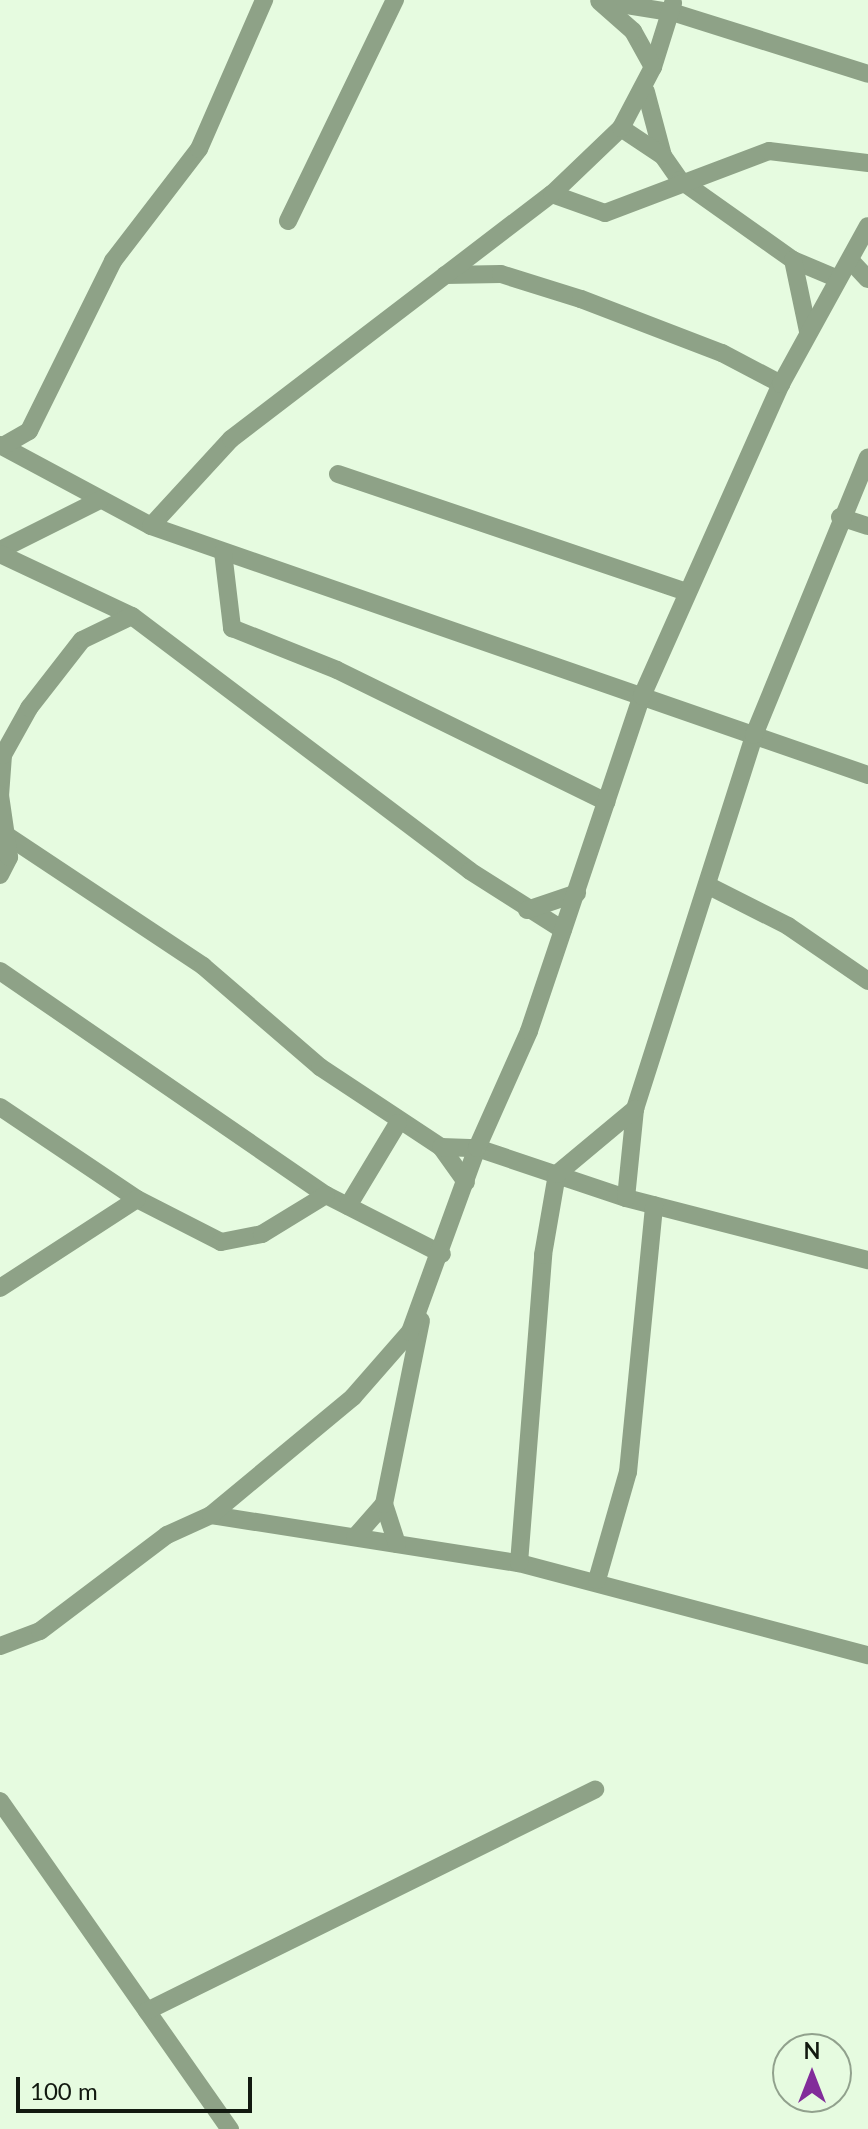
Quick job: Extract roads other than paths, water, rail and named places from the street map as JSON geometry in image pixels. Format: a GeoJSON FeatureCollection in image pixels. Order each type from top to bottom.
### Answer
{"type":"FeatureCollection","features":[{"type":"Feature","properties":{"kind":"street"},"geometry":{"type":"LineString","coordinates":[[31,464],[29,431],[113,261],[199,149],[264,0]]}},
{"type":"Feature","properties":{"kind":"street"},"geometry":{"type":"LineString","coordinates":[[288,221],[395,0]]}},
{"type":"Feature","properties":{"kind":"street"},"geometry":{"type":"LineString","coordinates":[[598,0],[674,6],[868,74]]}},
{"type":"Feature","properties":{"kind":"street"},"geometry":{"type":"LineString","coordinates":[[598,0],[633,31],[653,67]]}},
{"type":"Feature","properties":{"kind":"street"},"geometry":{"type":"LineString","coordinates":[[151,526],[231,439],[552,194],[621,128],[646,92],[674,6]]}},
{"type":"Feature","properties":{"kind":"street"},"geometry":{"type":"LineString","coordinates":[[646,92],[663,156],[680,180],[793,260],[838,279]]}},
{"type":"Feature","properties":{"kind":"street"},"geometry":{"type":"LineString","coordinates":[[621,128],[663,156]]}},
{"type":"Feature","properties":{"kind":"street"},"geometry":{"type":"LineString","coordinates":[[552,194],[605,213],[680,180],[769,151],[868,163]]}},
{"type":"Feature","properties":{"kind":"street"},"geometry":{"type":"LineString","coordinates":[[397,1544],[384,1504],[424,1309],[477,1148],[577,893],[642,696],[781,384],[868,226]]}},
{"type":"Feature","properties":{"kind":"street"},"geometry":{"type":"LineString","coordinates":[[793,260],[808,331]]}},
{"type":"Feature","properties":{"kind":"street"},"geometry":{"type":"LineString","coordinates":[[850,260],[868,279]]}},
{"type":"Feature","properties":{"kind":"street"},"geometry":{"type":"LineString","coordinates":[[443,275],[501,274],[581,299],[722,353],[781,384]]}},
{"type":"Feature","properties":{"kind":"street"},"geometry":{"type":"LineString","coordinates":[[1,446],[29,431]]}},
{"type":"Feature","properties":{"kind":"street"},"geometry":{"type":"LineString","coordinates":[[1,446],[151,526],[868,775]]}},
{"type":"Feature","properties":{"kind":"street"},"geometry":{"type":"LineString","coordinates":[[626,1198],[635,1109],[754,735],[840,517],[868,457]]}},
{"type":"Feature","properties":{"kind":"street"},"geometry":{"type":"LineString","coordinates":[[338,474],[687,592]]}},
{"type":"Feature","properties":{"kind":"street"},"geometry":{"type":"LineString","coordinates":[[0,552],[18,550],[100,500]]}},
{"type":"Feature","properties":{"kind":"street"},"geometry":{"type":"LineString","coordinates":[[840,517],[868,526]]}},
{"type":"Feature","properties":{"kind":"street"},"geometry":{"type":"LineString","coordinates":[[18,550],[132,616],[527,910],[563,930]]}},
{"type":"Feature","properties":{"kind":"street"},"geometry":{"type":"LineString","coordinates":[[223,552],[232,628],[337,670],[606,802]]}},
{"type":"Feature","properties":{"kind":"street"},"geometry":{"type":"LineString","coordinates":[[0,875],[4,834],[0,796],[3,755],[29,708],[82,640],[132,616]]}},
{"type":"Feature","properties":{"kind":"street"},"geometry":{"type":"LineString","coordinates":[[4,834],[203,966],[398,1123],[441,1147],[466,1182]]}},
{"type":"Feature","properties":{"kind":"street"},"geometry":{"type":"LineString","coordinates":[[707,885],[788,926],[868,981]]}},
{"type":"Feature","properties":{"kind":"street"},"geometry":{"type":"LineString","coordinates":[[527,910],[577,893]]}},
{"type":"Feature","properties":{"kind":"street"},"geometry":{"type":"LineString","coordinates":[[0,971],[326,1195],[442,1254]]}},
{"type":"Feature","properties":{"kind":"street"},"geometry":{"type":"LineString","coordinates":[[0,1107],[137,1199],[203,1235],[241,1243],[326,1195]]}},
{"type":"Feature","properties":{"kind":"street"},"geometry":{"type":"LineString","coordinates":[[519,1563],[541,1269],[557,1174],[635,1109]]}},
{"type":"Feature","properties":{"kind":"street"},"geometry":{"type":"LineString","coordinates":[[348,1206],[398,1123]]}},
{"type":"Feature","properties":{"kind":"street"},"geometry":{"type":"LineString","coordinates":[[441,1147],[477,1148],[626,1198],[868,1260]]}},
{"type":"Feature","properties":{"kind":"street"},"geometry":{"type":"LineString","coordinates":[[0,1288],[137,1199]]}},
{"type":"Feature","properties":{"kind":"street"},"geometry":{"type":"LineString","coordinates":[[597,1580],[628,1472],[654,1205]]}},
{"type":"Feature","properties":{"kind":"street"},"geometry":{"type":"LineString","coordinates":[[0,1646],[40,1631],[167,1535],[211,1515],[353,1397],[424,1309]]}},
{"type":"Feature","properties":{"kind":"street"},"geometry":{"type":"LineString","coordinates":[[355,1537],[384,1504]]}},
{"type":"Feature","properties":{"kind":"street"},"geometry":{"type":"LineString","coordinates":[[211,1515],[519,1563],[597,1580],[868,1655]]}},
{"type":"Feature","properties":{"kind":"street"},"geometry":{"type":"LineString","coordinates":[[147,2011],[595,1790]]}},
{"type":"Feature","properties":{"kind":"street"},"geometry":{"type":"LineString","coordinates":[[1,1805],[230,2129]]}}]}
